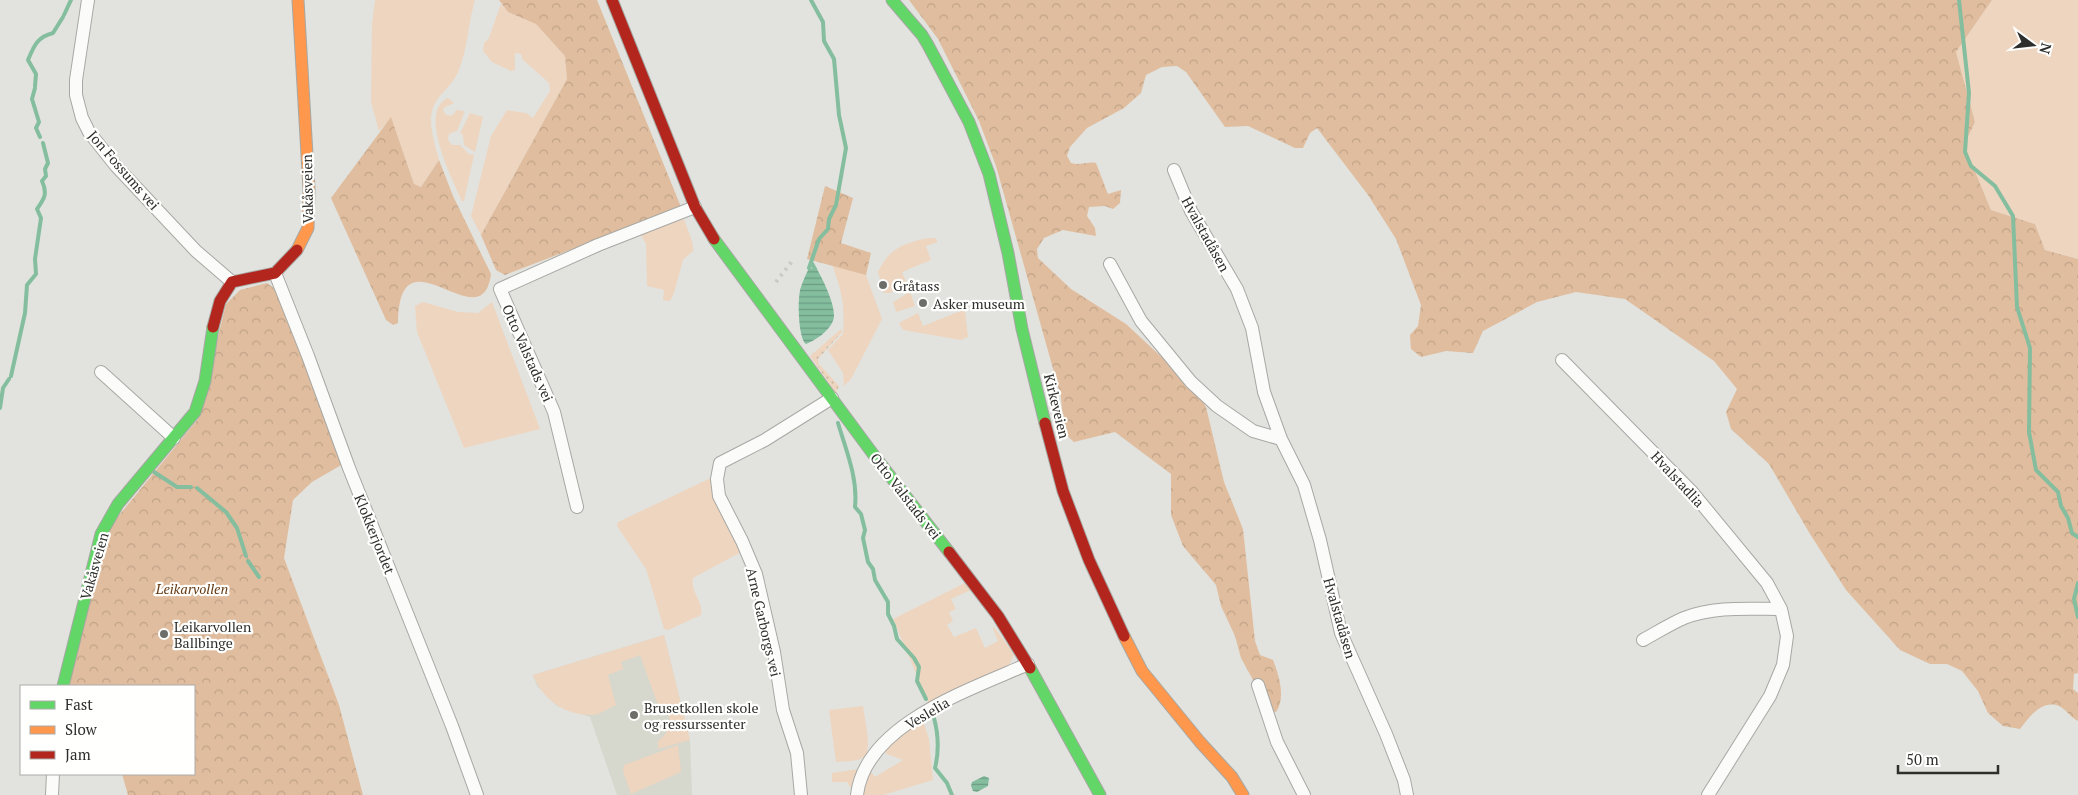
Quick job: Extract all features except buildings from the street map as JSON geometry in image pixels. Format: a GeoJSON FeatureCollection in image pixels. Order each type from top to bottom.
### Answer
{"type":"FeatureCollection","features":[{"type":"Feature","properties":{"kind":"street","name":"Jon Fossums vei"},"geometry":{"type":"LineString","coordinates":[[88,0],[76,80],[76,95],[82,118],[90,132],[116,166],[196,251],[232,282]]}},
{"type":"Feature","properties":{"kind":"street","name":"Vakåsveien"},"geometry":{"type":"LineString","coordinates":[[275,272],[300,246],[308,228],[310,216],[298,0]]}},
{"type":"Feature","properties":{"kind":"street","name":"Otto Valstads vei"},"geometry":{"type":"LineString","coordinates":[[612,0],[695,207],[717,244],[998,616],[1028,664],[1100,795]]}},
{"type":"Feature","properties":{"kind":"street","name":"Kirkeveien"},"geometry":{"type":"LineString","coordinates":[[892,0],[928,44],[961,106],[979,146],[1000,219],[1022,329],[1063,491],[1090,560],[1142,671],[1200,742],[1232,777],[1243,795]]}},
{"type":"Feature","properties":{"kind":"street","name":"Hvalstadåsen"},"geometry":{"type":"LineString","coordinates":[[1174,170],[1191,211],[1237,289],[1252,328],[1264,392],[1281,439],[1304,484],[1341,632],[1386,734],[1404,780],[1407,795]]}},
{"type":"Feature","properties":{"kind":"street","name":"Otto Valstads vei"},"geometry":{"type":"LineString","coordinates":[[577,506],[554,412],[500,289],[598,245],[695,207]]}},
{"type":"Feature","properties":{"kind":"street"},"geometry":{"type":"LineString","coordinates":[[1110,264],[1141,321],[1191,382],[1217,406],[1252,431],[1281,439]]}},
{"type":"Feature","properties":{"kind":"street"},"geometry":{"type":"LineString","coordinates":[[232,282],[275,272]]}},
{"type":"Feature","properties":{"kind":"street","name":"Klokkerjordet"},"geometry":{"type":"LineString","coordinates":[[275,272],[349,468],[452,726],[477,795]]}},
{"type":"Feature","properties":{"kind":"street","name":"Vakåsveien"},"geometry":{"type":"LineString","coordinates":[[62,685],[101,534],[118,504],[194,412],[205,381],[213,323],[220,300],[232,282]]}},
{"type":"Feature","properties":{"kind":"street","name":"Hvalstadlia"},"geometry":{"type":"LineString","coordinates":[[1562,360],[1692,492],[1767,583],[1781,609],[1787,636],[1783,665],[1770,696],[1708,795]]}},
{"type":"Feature","properties":{"kind":"street"},"geometry":{"type":"LineString","coordinates":[[101,372],[174,438]]}},
{"type":"Feature","properties":{"kind":"street","name":"Arne Garborgs vei"},"geometry":{"type":"LineString","coordinates":[[801,795],[797,753],[783,710],[774,652],[756,574],[742,541],[718,496],[717,479],[720,463],[765,440],[832,398]]}},
{"type":"Feature","properties":{"kind":"street"},"geometry":{"type":"LineString","coordinates":[[1643,640],[1685,618],[1702,613],[1723,609],[1781,609]]}},
{"type":"Feature","properties":{"kind":"street","name":"Veslelia"},"geometry":{"type":"LineString","coordinates":[[857,795],[862,776],[868,764],[885,742],[909,722],[936,706],[1028,664]]}},
{"type":"Feature","properties":{"kind":"street"},"geometry":{"type":"LineString","coordinates":[[1258,685],[1277,742],[1304,795]]}},
{"type":"Feature","properties":{"kind":"street"},"geometry":{"type":"LineString","coordinates":[[52,775],[52,795]]}},
{"type":"Feature","properties":{"kind":"shaded area"},"geometry":{"type":"Polygon","coordinates":[[[375,0],[475,0],[464,54],[458,72],[433,107],[431,122],[439,160],[421,187],[414,184],[391,118],[379,131],[371,102],[372,25],[375,0]]]}},
{"type":"Feature","properties":{"kind":"shaded area"},"geometry":{"type":"Polygon","coordinates":[[[1992,0],[2078,0],[2078,259],[2045,250],[2035,224],[1991,210],[1964,145],[1975,122],[1956,52],[1992,0]]]}},
{"type":"Feature","properties":{"kind":"shaded area"},"geometry":{"type":"Polygon","coordinates":[[[501,4],[508,12],[536,23],[565,56],[567,79],[481,235],[471,216],[491,136],[507,110],[526,113],[533,118],[550,91],[549,83],[522,59],[521,54],[515,53],[515,70],[511,71],[492,62],[483,51],[484,43],[489,38],[501,4]]]}},
{"type":"Feature","properties":{"kind":"shaded area"},"geometry":{"type":"Polygon","coordinates":[[[448,98],[454,103],[445,107],[443,110],[445,114],[450,116],[456,110],[465,111],[457,131],[449,134],[448,140],[452,145],[460,145],[469,154],[474,155],[464,201],[462,201],[445,163],[436,131],[436,117],[439,105],[448,98]]]}},
{"type":"Feature","properties":{"kind":"shaded area"},"geometry":{"type":"Polygon","coordinates":[[[470,113],[483,117],[475,152],[464,145],[463,135],[460,133],[470,113]]]}},
{"type":"Feature","properties":{"kind":"shaded area"},"geometry":{"type":"Polygon","coordinates":[[[684,219],[693,251],[683,260],[670,301],[663,300],[664,290],[647,286],[646,244],[640,233],[684,219]]]}},
{"type":"Feature","properties":{"kind":"shaded area"},"geometry":{"type":"Polygon","coordinates":[[[929,238],[935,238],[938,242],[926,246],[931,260],[902,272],[907,284],[890,293],[884,293],[878,272],[887,257],[898,248],[929,238]]]}},
{"type":"Feature","properties":{"kind":"shaded area"},"geometry":{"type":"Polygon","coordinates":[[[832,264],[866,275],[882,319],[851,379],[844,386],[843,373],[828,350],[843,334],[844,323],[842,298],[832,264]]]}},
{"type":"Feature","properties":{"kind":"shaded area"},"geometry":{"type":"Polygon","coordinates":[[[809,268],[817,269],[820,274],[829,295],[834,316],[831,325],[825,332],[806,344],[801,334],[799,299],[801,287],[809,268]]]}},
{"type":"Feature","properties":{"kind":"shaded area"},"geometry":{"type":"Polygon","coordinates":[[[910,292],[915,306],[896,312],[893,302],[910,292]]]}},
{"type":"Feature","properties":{"kind":"shaded area"},"geometry":{"type":"Polygon","coordinates":[[[423,302],[458,312],[478,313],[492,302],[540,429],[464,448],[417,332],[415,306],[423,302]]]}},
{"type":"Feature","properties":{"kind":"shaded area"},"geometry":{"type":"Polygon","coordinates":[[[963,310],[965,311],[968,337],[961,340],[903,330],[899,323],[918,313],[923,326],[963,310]]]}},
{"type":"Feature","properties":{"kind":"shaded area"},"geometry":{"type":"Polygon","coordinates":[[[841,329],[842,332],[818,359],[819,364],[839,386],[836,393],[810,356],[841,329]]]}},
{"type":"Feature","properties":{"kind":"shaded area"},"geometry":{"type":"Polygon","coordinates":[[[715,476],[743,551],[693,578],[693,588],[701,606],[701,615],[668,630],[664,629],[646,569],[617,526],[618,522],[715,476]]]}},
{"type":"Feature","properties":{"kind":"shaded area"},"geometry":{"type":"Polygon","coordinates":[[[965,583],[971,590],[951,599],[956,609],[949,612],[953,621],[947,625],[954,637],[976,628],[985,648],[998,641],[993,629],[994,627],[1014,654],[1009,666],[929,704],[893,619],[965,583]]]}},
{"type":"Feature","properties":{"kind":"shaded area","name":"Brusetkollen skole og ressurssenter"},"geometry":{"type":"Polygon","coordinates":[[[664,635],[690,740],[692,795],[617,795],[590,717],[557,706],[537,686],[533,675],[664,635]]]}},
{"type":"Feature","properties":{"kind":"shaded area"},"geometry":{"type":"Polygon","coordinates":[[[664,635],[690,740],[658,749],[658,741],[668,729],[669,715],[666,704],[658,705],[640,655],[621,662],[623,669],[608,675],[616,705],[593,715],[563,709],[548,698],[537,684],[533,675],[664,635]]]}},
{"type":"Feature","properties":{"kind":"shaded area"},"geometry":{"type":"Polygon","coordinates":[[[863,706],[868,740],[867,753],[858,760],[836,762],[829,710],[863,706]]]}},
{"type":"Feature","properties":{"kind":"shaded area"},"geometry":{"type":"Polygon","coordinates":[[[922,718],[929,739],[933,780],[883,795],[860,795],[869,769],[875,777],[903,760],[884,751],[922,718]]]}},
{"type":"Feature","properties":{"kind":"shaded area"},"geometry":{"type":"Polygon","coordinates":[[[678,745],[681,772],[631,794],[623,771],[624,765],[678,745]]]}},
{"type":"Feature","properties":{"kind":"shaded area"},"geometry":{"type":"Polygon","coordinates":[[[859,769],[856,785],[850,787],[847,782],[832,782],[832,773],[859,769]]]}},
{"type":"Feature","properties":{"kind":"shaded area"},"geometry":{"type":"Polygon","coordinates":[[[984,776],[989,778],[988,786],[977,792],[973,791],[972,782],[984,776]]]}},
{"type":"Feature","properties":{"kind":"green space"},"geometry":{"type":"Polygon","coordinates":[[[499,0],[597,0],[681,207],[505,275],[496,270],[481,235],[567,79],[565,56],[536,24],[508,12],[499,0]]]}},
{"type":"Feature","properties":{"kind":"green space"},"geometry":{"type":"Polygon","coordinates":[[[909,0],[1992,0],[1956,52],[1975,122],[1964,145],[1991,210],[2035,224],[2045,250],[2078,259],[2078,673],[2074,674],[2073,689],[2078,693],[2078,721],[2062,707],[2047,705],[2036,711],[2020,729],[2003,726],[1988,713],[1978,691],[1962,671],[1947,664],[1930,664],[1900,650],[1846,590],[1810,534],[1769,464],[1731,429],[1726,412],[1737,389],[1714,361],[1625,299],[1576,292],[1537,302],[1483,331],[1473,353],[1446,351],[1421,357],[1411,349],[1410,335],[1418,326],[1421,305],[1396,239],[1368,195],[1317,128],[1310,133],[1303,148],[1295,148],[1248,126],[1225,127],[1186,72],[1177,66],[1162,67],[1146,75],[1141,93],[1124,108],[1087,128],[1070,147],[1067,156],[1071,163],[1096,163],[1108,194],[1121,190],[1120,203],[1113,209],[1105,206],[1089,207],[1087,216],[1095,228],[1096,236],[1063,230],[1044,238],[1037,249],[1038,258],[1071,289],[1126,324],[1195,388],[1206,407],[1224,482],[1243,529],[1255,641],[1260,655],[1273,660],[1279,679],[1281,700],[1276,712],[1270,711],[1241,658],[1235,636],[1221,606],[1216,585],[1183,546],[1171,515],[1171,474],[1115,432],[1074,442],[1064,433],[1061,397],[996,166],[979,121],[938,39],[909,0]]]}},
{"type":"Feature","properties":{"kind":"green space"},"geometry":{"type":"Polygon","coordinates":[[[391,117],[414,184],[421,187],[439,160],[453,196],[491,274],[484,292],[473,297],[458,294],[425,282],[412,283],[402,295],[398,323],[393,325],[386,320],[331,198],[391,117]]]}},
{"type":"Feature","properties":{"kind":"green space"},"geometry":{"type":"Polygon","coordinates":[[[825,186],[853,198],[841,243],[871,253],[866,275],[807,259],[825,186]]]}},
{"type":"Feature","properties":{"kind":"green space","name":"Leikarvollen"},"geometry":{"type":"Polygon","coordinates":[[[267,283],[275,289],[343,464],[312,482],[293,500],[284,558],[339,705],[363,795],[128,795],[122,775],[195,775],[195,685],[67,685],[112,524],[198,419],[226,304],[240,290],[267,283]]]}},
{"type":"Feature","properties":{"kind":"waterway"},"geometry":{"type":"LineString","coordinates":[[64,15],[71,0]]}},
{"type":"Feature","properties":{"kind":"waterway"},"geometry":{"type":"LineString","coordinates":[[809,268],[819,239],[828,229],[829,219],[836,205],[846,148],[839,115],[834,59],[824,41],[823,22],[811,0]]}},
{"type":"Feature","properties":{"kind":"waterway"},"geometry":{"type":"LineString","coordinates":[[1959,0],[1969,93],[1965,152],[1971,166],[1995,186],[2013,216],[2017,307],[2030,348],[2029,432],[2036,470],[2058,492],[2061,506],[2068,518],[2072,533],[2078,537]]}},
{"type":"Feature","properties":{"kind":"waterway"},"geometry":{"type":"LineString","coordinates":[[35,86],[36,74],[28,60],[32,50],[43,37],[53,33],[63,17]]}},
{"type":"Feature","properties":{"kind":"waterway"},"geometry":{"type":"LineString","coordinates":[[35,88],[32,99],[39,122],[36,128],[40,137]]}},
{"type":"Feature","properties":{"kind":"waterway"},"geometry":{"type":"LineString","coordinates":[[11,376],[25,313],[27,285],[36,274],[35,259],[41,218],[37,209],[44,196],[45,189],[42,181],[46,176],[45,169],[48,163],[43,143]]}},
{"type":"Feature","properties":{"kind":"waterway"},"geometry":{"type":"LineString","coordinates":[[811,262],[815,269]]}},
{"type":"Feature","properties":{"kind":"waterway"},"geometry":{"type":"LineString","coordinates":[[0,408],[3,388],[9,379]]}},
{"type":"Feature","properties":{"kind":"waterway"},"geometry":{"type":"LineString","coordinates":[[838,423],[853,475],[855,507],[861,514],[865,530],[863,538],[868,562],[873,569],[875,580],[888,602],[888,614],[894,626],[897,639],[914,658],[919,667],[917,681],[926,699]]}},
{"type":"Feature","properties":{"kind":"waterway"},"geometry":{"type":"LineString","coordinates":[[154,472],[177,487],[191,487]]}},
{"type":"Feature","properties":{"kind":"waterway"},"geometry":{"type":"LineString","coordinates":[[197,488],[226,512],[237,528],[246,556]]}},
{"type":"Feature","properties":{"kind":"waterway"},"geometry":{"type":"LineString","coordinates":[[248,561],[259,577]]}},
{"type":"Feature","properties":{"kind":"waterway"},"geometry":{"type":"LineString","coordinates":[[2078,583],[2074,599],[2078,617]]}},
{"type":"Feature","properties":{"kind":"waterway"},"geometry":{"type":"LineString","coordinates":[[934,718],[938,743],[935,768],[947,783],[952,795]]}},
{"type":"Feature","properties":{"kind":"railway"},"geometry":{"type":"LineString","coordinates":[[776,282],[793,260]]}},
{"type":"Feature","properties":{"kind":"traffic: fast"},"geometry":{"type":"LineString","coordinates":[[892,0],[922,35],[928,45],[969,122],[989,174],[1008,253],[1022,329],[1045,423]]}},
{"type":"Feature","properties":{"kind":"traffic: fast"},"geometry":{"type":"LineString","coordinates":[[714,239],[873,454],[949,552]]}},
{"type":"Feature","properties":{"kind":"traffic: fast"},"geometry":{"type":"LineString","coordinates":[[63,685],[101,534],[118,504],[195,412],[205,381],[213,327]]}},
{"type":"Feature","properties":{"kind":"traffic: fast"},"geometry":{"type":"LineString","coordinates":[[1030,668],[1100,795]]}},
{"type":"Feature","properties":{"kind":"traffic: slow"},"geometry":{"type":"LineString","coordinates":[[297,250],[308,228],[309,189],[298,0]]}},
{"type":"Feature","properties":{"kind":"traffic: slow"},"geometry":{"type":"LineString","coordinates":[[1124,636],[1142,671],[1200,742],[1232,777],[1243,795]]}},
{"type":"Feature","properties":{"kind":"traffic: jam"},"geometry":{"type":"LineString","coordinates":[[612,0],[695,207],[714,239]]}},
{"type":"Feature","properties":{"kind":"traffic: jam"},"geometry":{"type":"LineString","coordinates":[[213,327],[220,301],[232,282],[275,273],[297,250]]}},
{"type":"Feature","properties":{"kind":"traffic: jam"},"geometry":{"type":"LineString","coordinates":[[1045,423],[1063,491],[1089,560],[1124,636]]}},
{"type":"Feature","properties":{"kind":"traffic: jam"},"geometry":{"type":"LineString","coordinates":[[949,552],[998,616],[1030,668]]}},
{"type":"Feature","properties":{"kind":"place","name":"Gråtass"},"geometry":{"type":"Point","coordinates":[883,285]}},
{"type":"Feature","properties":{"kind":"place","name":"Asker museum"},"geometry":{"type":"Point","coordinates":[923,303]}},
{"type":"Feature","properties":{"kind":"place","name":"Leikarvollen Ballbinge"},"geometry":{"type":"Point","coordinates":[164,634]}},
{"type":"Feature","properties":{"kind":"place","name":"Brusetkollen skole og ressurssenter"},"geometry":{"type":"Point","coordinates":[634,715]}}]}
